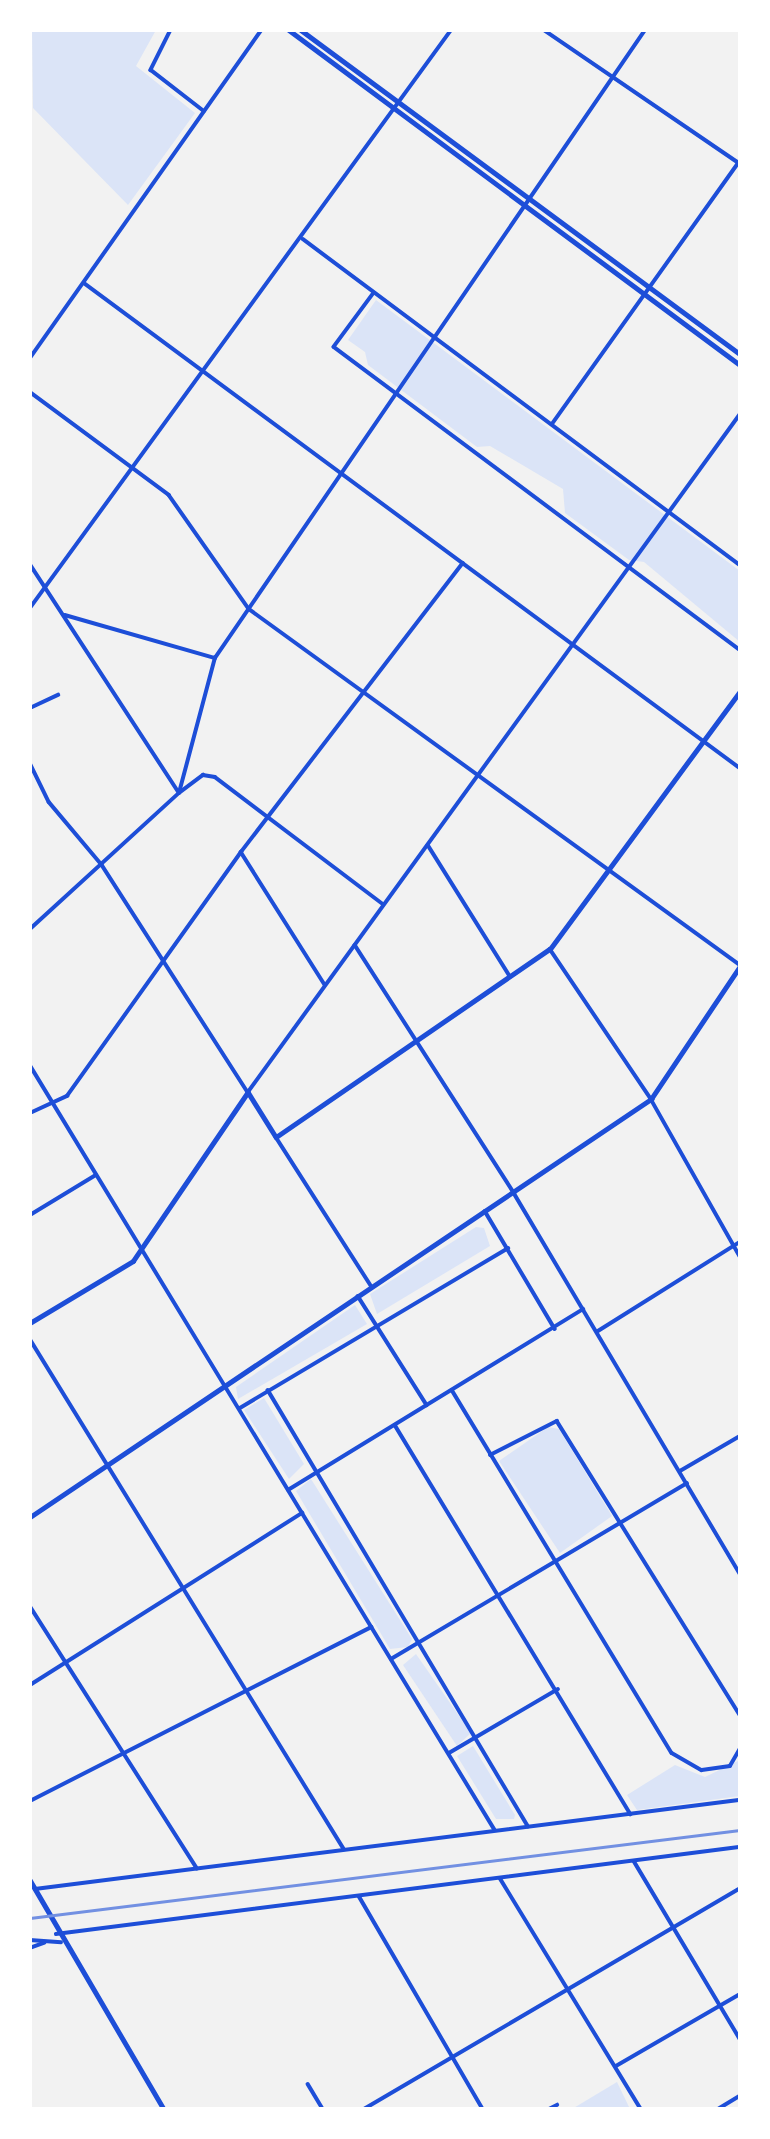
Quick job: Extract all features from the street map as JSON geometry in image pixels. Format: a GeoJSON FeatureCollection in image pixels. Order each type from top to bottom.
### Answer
{"type":"FeatureCollection","features":[{"type":"Feature","properties":{"kind":"street"},"geometry":{"type":"LineString","coordinates":[[171,30],[151,70],[204,111]]}},
{"type":"Feature","properties":{"kind":"street"},"geometry":{"type":"LineString","coordinates":[[30,358],[261,30]]}},
{"type":"Feature","properties":{"kind":"street"},"geometry":{"type":"LineString","coordinates":[[289,30],[740,365]]}},
{"type":"Feature","properties":{"kind":"street"},"geometry":{"type":"LineString","coordinates":[[301,30],[740,354]]}},
{"type":"Feature","properties":{"kind":"street"},"geometry":{"type":"LineString","coordinates":[[30,608],[47,589],[131,468],[303,239],[451,30]]}},
{"type":"Feature","properties":{"kind":"street"},"geometry":{"type":"LineString","coordinates":[[544,30],[740,162],[552,424]]}},
{"type":"Feature","properties":{"kind":"street"},"geometry":{"type":"LineString","coordinates":[[179,793],[215,657],[645,30]]}},
{"type":"Feature","properties":{"kind":"street"},"geometry":{"type":"LineString","coordinates":[[303,239],[740,565]]}},
{"type":"Feature","properties":{"kind":"street"},"geometry":{"type":"LineString","coordinates":[[84,283],[740,768]]}},
{"type":"Feature","properties":{"kind":"street"},"geometry":{"type":"LineString","coordinates":[[374,293],[334,347],[630,565],[740,650]]}},
{"type":"Feature","properties":{"kind":"street"},"geometry":{"type":"LineString","coordinates":[[30,392],[181,509],[248,609],[362,697],[740,966],[651,1099],[30,1517]]}},
{"type":"Feature","properties":{"kind":"street"},"geometry":{"type":"LineString","coordinates":[[30,1323],[133,1261],[140,1244],[248,1092],[740,414]]}},
{"type":"Feature","properties":{"kind":"street"},"geometry":{"type":"LineString","coordinates":[[30,1113],[66,1096],[241,852],[463,563]]}},
{"type":"Feature","properties":{"kind":"street"},"geometry":{"type":"LineString","coordinates":[[30,565],[179,793]]}},
{"type":"Feature","properties":{"kind":"street"},"geometry":{"type":"LineString","coordinates":[[65,615],[215,657]]}},
{"type":"Feature","properties":{"kind":"street"},"geometry":{"type":"LineString","coordinates":[[276,1137],[550,948],[740,691]]}},
{"type":"Feature","properties":{"kind":"street"},"geometry":{"type":"LineString","coordinates":[[30,708],[58,695]]}},
{"type":"Feature","properties":{"kind":"street"},"geometry":{"type":"LineString","coordinates":[[30,763],[49,802],[102,864],[372,1287]]}},
{"type":"Feature","properties":{"kind":"street"},"geometry":{"type":"LineString","coordinates":[[30,929],[179,793],[209,775],[383,905]]}},
{"type":"Feature","properties":{"kind":"street"},"geometry":{"type":"LineString","coordinates":[[428,845],[510,976]]}},
{"type":"Feature","properties":{"kind":"street"},"geometry":{"type":"LineString","coordinates":[[241,852],[325,985]]}},
{"type":"Feature","properties":{"kind":"street"},"geometry":{"type":"LineString","coordinates":[[355,945],[514,1193],[740,1574]]}},
{"type":"Feature","properties":{"kind":"street"},"geometry":{"type":"LineString","coordinates":[[550,948],[651,1099],[740,1256]]}},
{"type":"Feature","properties":{"kind":"street"},"geometry":{"type":"LineString","coordinates":[[30,1065],[495,1830]]}},
{"type":"Feature","properties":{"kind":"street"},"geometry":{"type":"LineString","coordinates":[[30,1215],[96,1175]]}},
{"type":"Feature","properties":{"kind":"street"},"geometry":{"type":"LineString","coordinates":[[485,1211],[555,1329]]}},
{"type":"Feature","properties":{"kind":"street"},"geometry":{"type":"LineString","coordinates":[[597,1331],[736,1248],[740,1242]]}},
{"type":"Feature","properties":{"kind":"street"},"geometry":{"type":"LineString","coordinates":[[240,1408],[375,1324],[508,1248]]}},
{"type":"Feature","properties":{"kind":"street"},"geometry":{"type":"LineString","coordinates":[[358,1296],[427,1405]]}},
{"type":"Feature","properties":{"kind":"street"},"geometry":{"type":"LineString","coordinates":[[288,1490],[555,1329],[583,1309]]}},
{"type":"Feature","properties":{"kind":"street"},"geometry":{"type":"LineString","coordinates":[[30,1339],[344,1849]]}},
{"type":"Feature","properties":{"kind":"street"},"geometry":{"type":"LineString","coordinates":[[268,1390],[314,1473],[528,1826]]}},
{"type":"Feature","properties":{"kind":"street"},"geometry":{"type":"LineString","coordinates":[[452,1390],[553,1562],[672,1752],[691,1768],[715,1770],[730,1766],[740,1749]]}},
{"type":"Feature","properties":{"kind":"street"},"geometry":{"type":"LineString","coordinates":[[490,1455],[557,1421],[740,1715]]}},
{"type":"Feature","properties":{"kind":"street"},"geometry":{"type":"LineString","coordinates":[[395,1425],[558,1689],[631,1814]]}},
{"type":"Feature","properties":{"kind":"street"},"geometry":{"type":"LineString","coordinates":[[680,1471],[740,1436]]}},
{"type":"Feature","properties":{"kind":"street"},"geometry":{"type":"LineString","coordinates":[[390,1660],[687,1483]]}},
{"type":"Feature","properties":{"kind":"street"},"geometry":{"type":"LineString","coordinates":[[30,1685],[186,1590],[302,1513]]}},
{"type":"Feature","properties":{"kind":"street"},"geometry":{"type":"LineString","coordinates":[[30,1606],[197,1868]]}},
{"type":"Feature","properties":{"kind":"street"},"geometry":{"type":"LineString","coordinates":[[30,1801],[370,1628]]}},
{"type":"Feature","properties":{"kind":"street"},"geometry":{"type":"LineString","coordinates":[[449,1753],[558,1689]]}},
{"type":"Feature","properties":{"kind":"street"},"geometry":{"type":"LineString","coordinates":[[35,1889],[740,1800]]}},
{"type":"Feature","properties":{"kind":"street"},"geometry":{"type":"LineString","coordinates":[[57,1934],[740,1847]]}},
{"type":"Feature","properties":{"kind":"street"},"geometry":{"type":"LineString","coordinates":[[634,1861],[740,2039]]}},
{"type":"Feature","properties":{"kind":"street"},"geometry":{"type":"LineString","coordinates":[[500,1877],[641,2109]]}},
{"type":"Feature","properties":{"kind":"street"},"geometry":{"type":"LineString","coordinates":[[30,1880],[61,1942],[163,2109]]}},
{"type":"Feature","properties":{"kind":"street"},"geometry":{"type":"LineString","coordinates":[[365,2109],[450,2056],[740,1888]]}},
{"type":"Feature","properties":{"kind":"street"},"geometry":{"type":"LineString","coordinates":[[359,1896],[483,2109]]}},
{"type":"Feature","properties":{"kind":"street"},"geometry":{"type":"LineString","coordinates":[[30,1940],[61,1942]]}},
{"type":"Feature","properties":{"kind":"street"},"geometry":{"type":"LineString","coordinates":[[30,1948],[46,1942]]}},
{"type":"Feature","properties":{"kind":"street"},"geometry":{"type":"LineString","coordinates":[[616,2066],[740,1994]]}},
{"type":"Feature","properties":{"kind":"street"},"geometry":{"type":"LineString","coordinates":[[308,2084],[323,2109]]}},
{"type":"Feature","properties":{"kind":"street"},"geometry":{"type":"LineString","coordinates":[[718,2109],[740,2096]]}},
{"type":"Feature","properties":{"kind":"street"},"geometry":{"type":"LineString","coordinates":[[549,2109],[557,2105]]}},
{"type":"Feature","properties":{"kind":"shaded area"},"geometry":{"type":"Polygon","coordinates":[[[32,30],[156,30],[136,66],[195,113],[128,205],[33,108],[32,30]]]}},
{"type":"Feature","properties":{"kind":"shaded area"},"geometry":{"type":"Polygon","coordinates":[[[376,300],[740,571],[740,642],[644,562],[629,560],[565,513],[563,489],[490,446],[477,447],[368,365],[365,352],[348,340],[376,300]]]}},
{"type":"Feature","properties":{"kind":"shaded area"},"geometry":{"type":"Polygon","coordinates":[[[476,1227],[484,1228],[490,1246],[377,1314],[370,1294],[476,1227]]]}},
{"type":"Feature","properties":{"kind":"shaded area"},"geometry":{"type":"Polygon","coordinates":[[[355,1305],[367,1324],[238,1399],[236,1387],[355,1305]]]}},
{"type":"Feature","properties":{"kind":"shaded area"},"geometry":{"type":"Polygon","coordinates":[[[264,1398],[304,1464],[289,1479],[244,1410],[264,1398]]]}},
{"type":"Feature","properties":{"kind":"shaded area"},"geometry":{"type":"Polygon","coordinates":[[[548,1427],[559,1429],[612,1516],[560,1553],[499,1461],[548,1427]]]}},
{"type":"Feature","properties":{"kind":"shaded area"},"geometry":{"type":"Polygon","coordinates":[[[311,1479],[412,1639],[408,1647],[390,1649],[296,1491],[311,1479]]]}},
{"type":"Feature","properties":{"kind":"shaded area"},"geometry":{"type":"Polygon","coordinates":[[[416,1654],[471,1733],[457,1746],[403,1665],[416,1654]]]}},
{"type":"Feature","properties":{"kind":"shaded area"},"geometry":{"type":"Polygon","coordinates":[[[473,1746],[515,1815],[514,1819],[496,1819],[457,1756],[473,1746]]]}},
{"type":"Feature","properties":{"kind":"shaded area"},"geometry":{"type":"Polygon","coordinates":[[[740,1760],[740,1796],[637,1810],[627,1795],[675,1765],[705,1777],[740,1760]]]}},
{"type":"Feature","properties":{"kind":"shaded area"},"geometry":{"type":"Polygon","coordinates":[[[617,2082],[630,2109],[572,2109],[617,2082]]]}},
{"type":"Feature","properties":{"kind":"railway"},"geometry":{"type":"LineString","coordinates":[[30,1918],[740,1830]]}}]}
